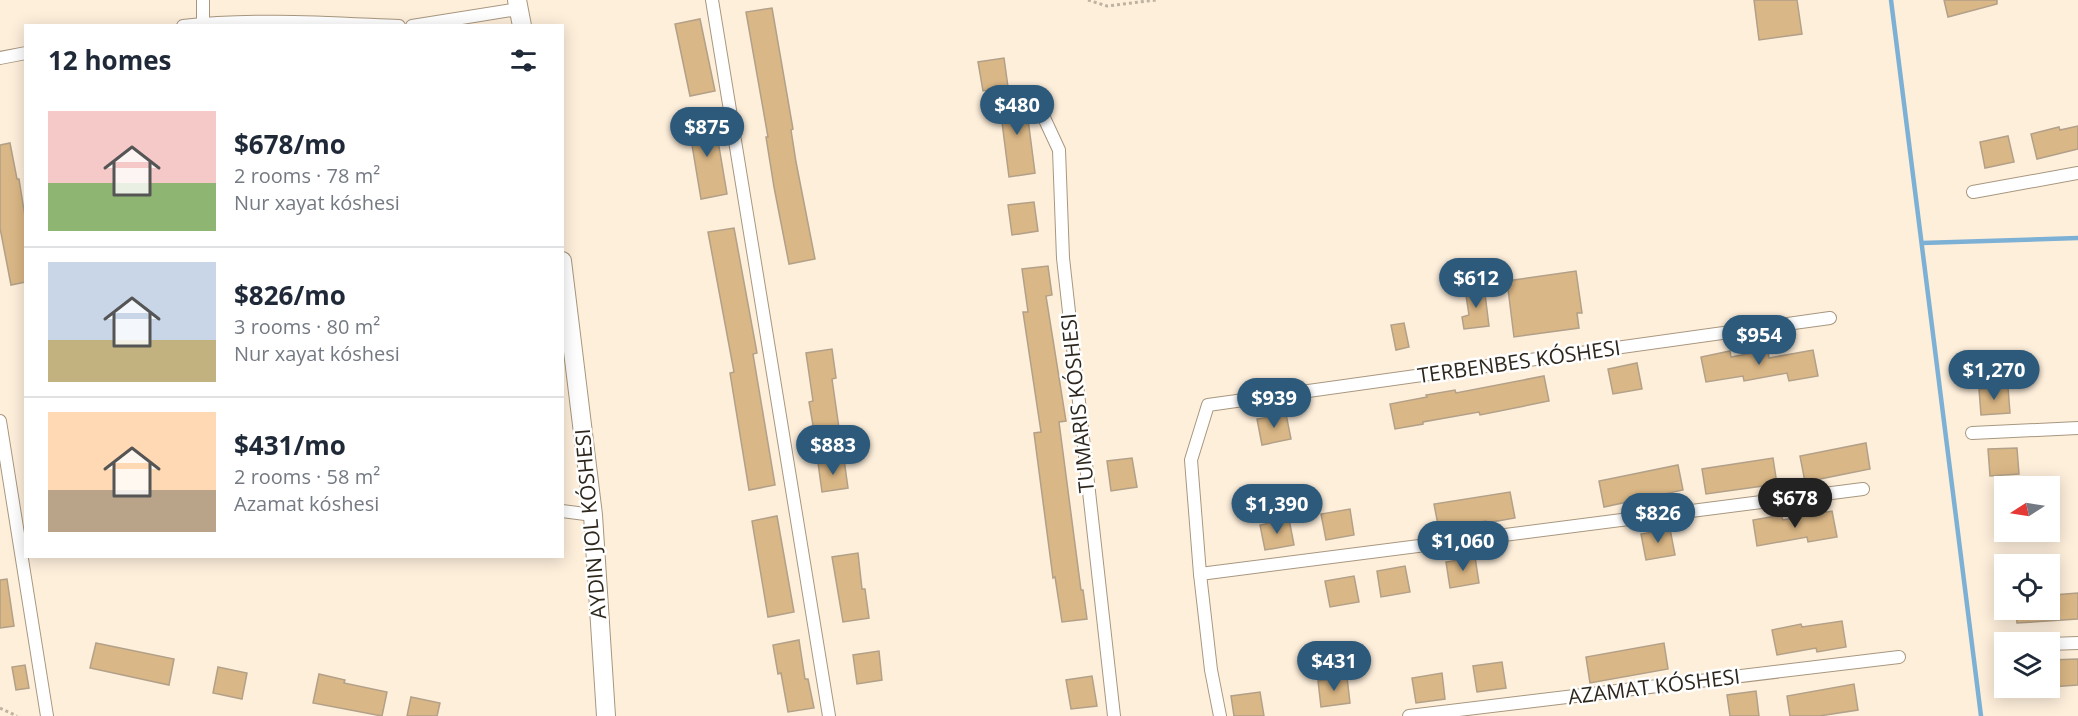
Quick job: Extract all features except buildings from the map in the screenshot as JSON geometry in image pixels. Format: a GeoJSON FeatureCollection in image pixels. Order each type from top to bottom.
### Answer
{"type":"FeatureCollection","features":[{"type":"Feature","properties":{"kind":"street"},"geometry":{"type":"LineString","coordinates":[[203,0],[203,24],[310,22],[354,24]]}},
{"type":"Feature","properties":{"kind":"street"},"geometry":{"type":"LineString","coordinates":[[712,0],[829,716]]}},
{"type":"Feature","properties":{"kind":"street"},"geometry":{"type":"LineString","coordinates":[[427,24],[519,12]]}},
{"type":"Feature","properties":{"kind":"street"},"geometry":{"type":"LineString","coordinates":[[0,58],[24,53]]}},
{"type":"Feature","properties":{"kind":"street","name":"TUMARIS KÓSHESI"},"geometry":{"type":"LineString","coordinates":[[1033,94],[1059,150],[1063,258],[1114,716]]}},
{"type":"Feature","properties":{"kind":"street"},"geometry":{"type":"LineString","coordinates":[[1973,192],[2078,173]]}},
{"type":"Feature","properties":{"kind":"street"},"geometry":{"type":"LineString","coordinates":[[564,277],[593,515],[606,716]]}},
{"type":"Feature","properties":{"kind":"street","name":"TERBENBES KÓSHESI"},"geometry":{"type":"LineString","coordinates":[[1200,574],[1191,460],[1208,405],[1830,318]]}},
{"type":"Feature","properties":{"kind":"street"},"geometry":{"type":"LineString","coordinates":[[0,421],[4,469],[47,716]]}},
{"type":"Feature","properties":{"kind":"street"},"geometry":{"type":"LineString","coordinates":[[1972,433],[2078,428]]}},
{"type":"Feature","properties":{"kind":"street"},"geometry":{"type":"LineString","coordinates":[[1220,716],[1211,670],[1200,574],[1863,489]]}},
{"type":"Feature","properties":{"kind":"street"},"geometry":{"type":"LineString","coordinates":[[564,511],[593,515]]}},
{"type":"Feature","properties":{"kind":"street"},"geometry":{"type":"LineString","coordinates":[[2060,644],[2078,643]]}},
{"type":"Feature","properties":{"kind":"street","name":"AZAMAT KÓSHESI"},"geometry":{"type":"LineString","coordinates":[[1409,716],[1899,657]]}},
{"type":"Feature","properties":{"kind":"path"},"geometry":{"type":"LineString","coordinates":[[1088,0],[1107,6],[1156,0]]}},
{"type":"Feature","properties":{"kind":"path"},"geometry":{"type":"LineString","coordinates":[[0,708],[17,716]]}},
{"type":"Feature","properties":{"kind":"waterway"},"geometry":{"type":"LineString","coordinates":[[1891,0],[1981,716]]}},
{"type":"Feature","properties":{"kind":"waterway"},"geometry":{"type":"LineString","coordinates":[[1922,243],[2078,238]]}}]}
